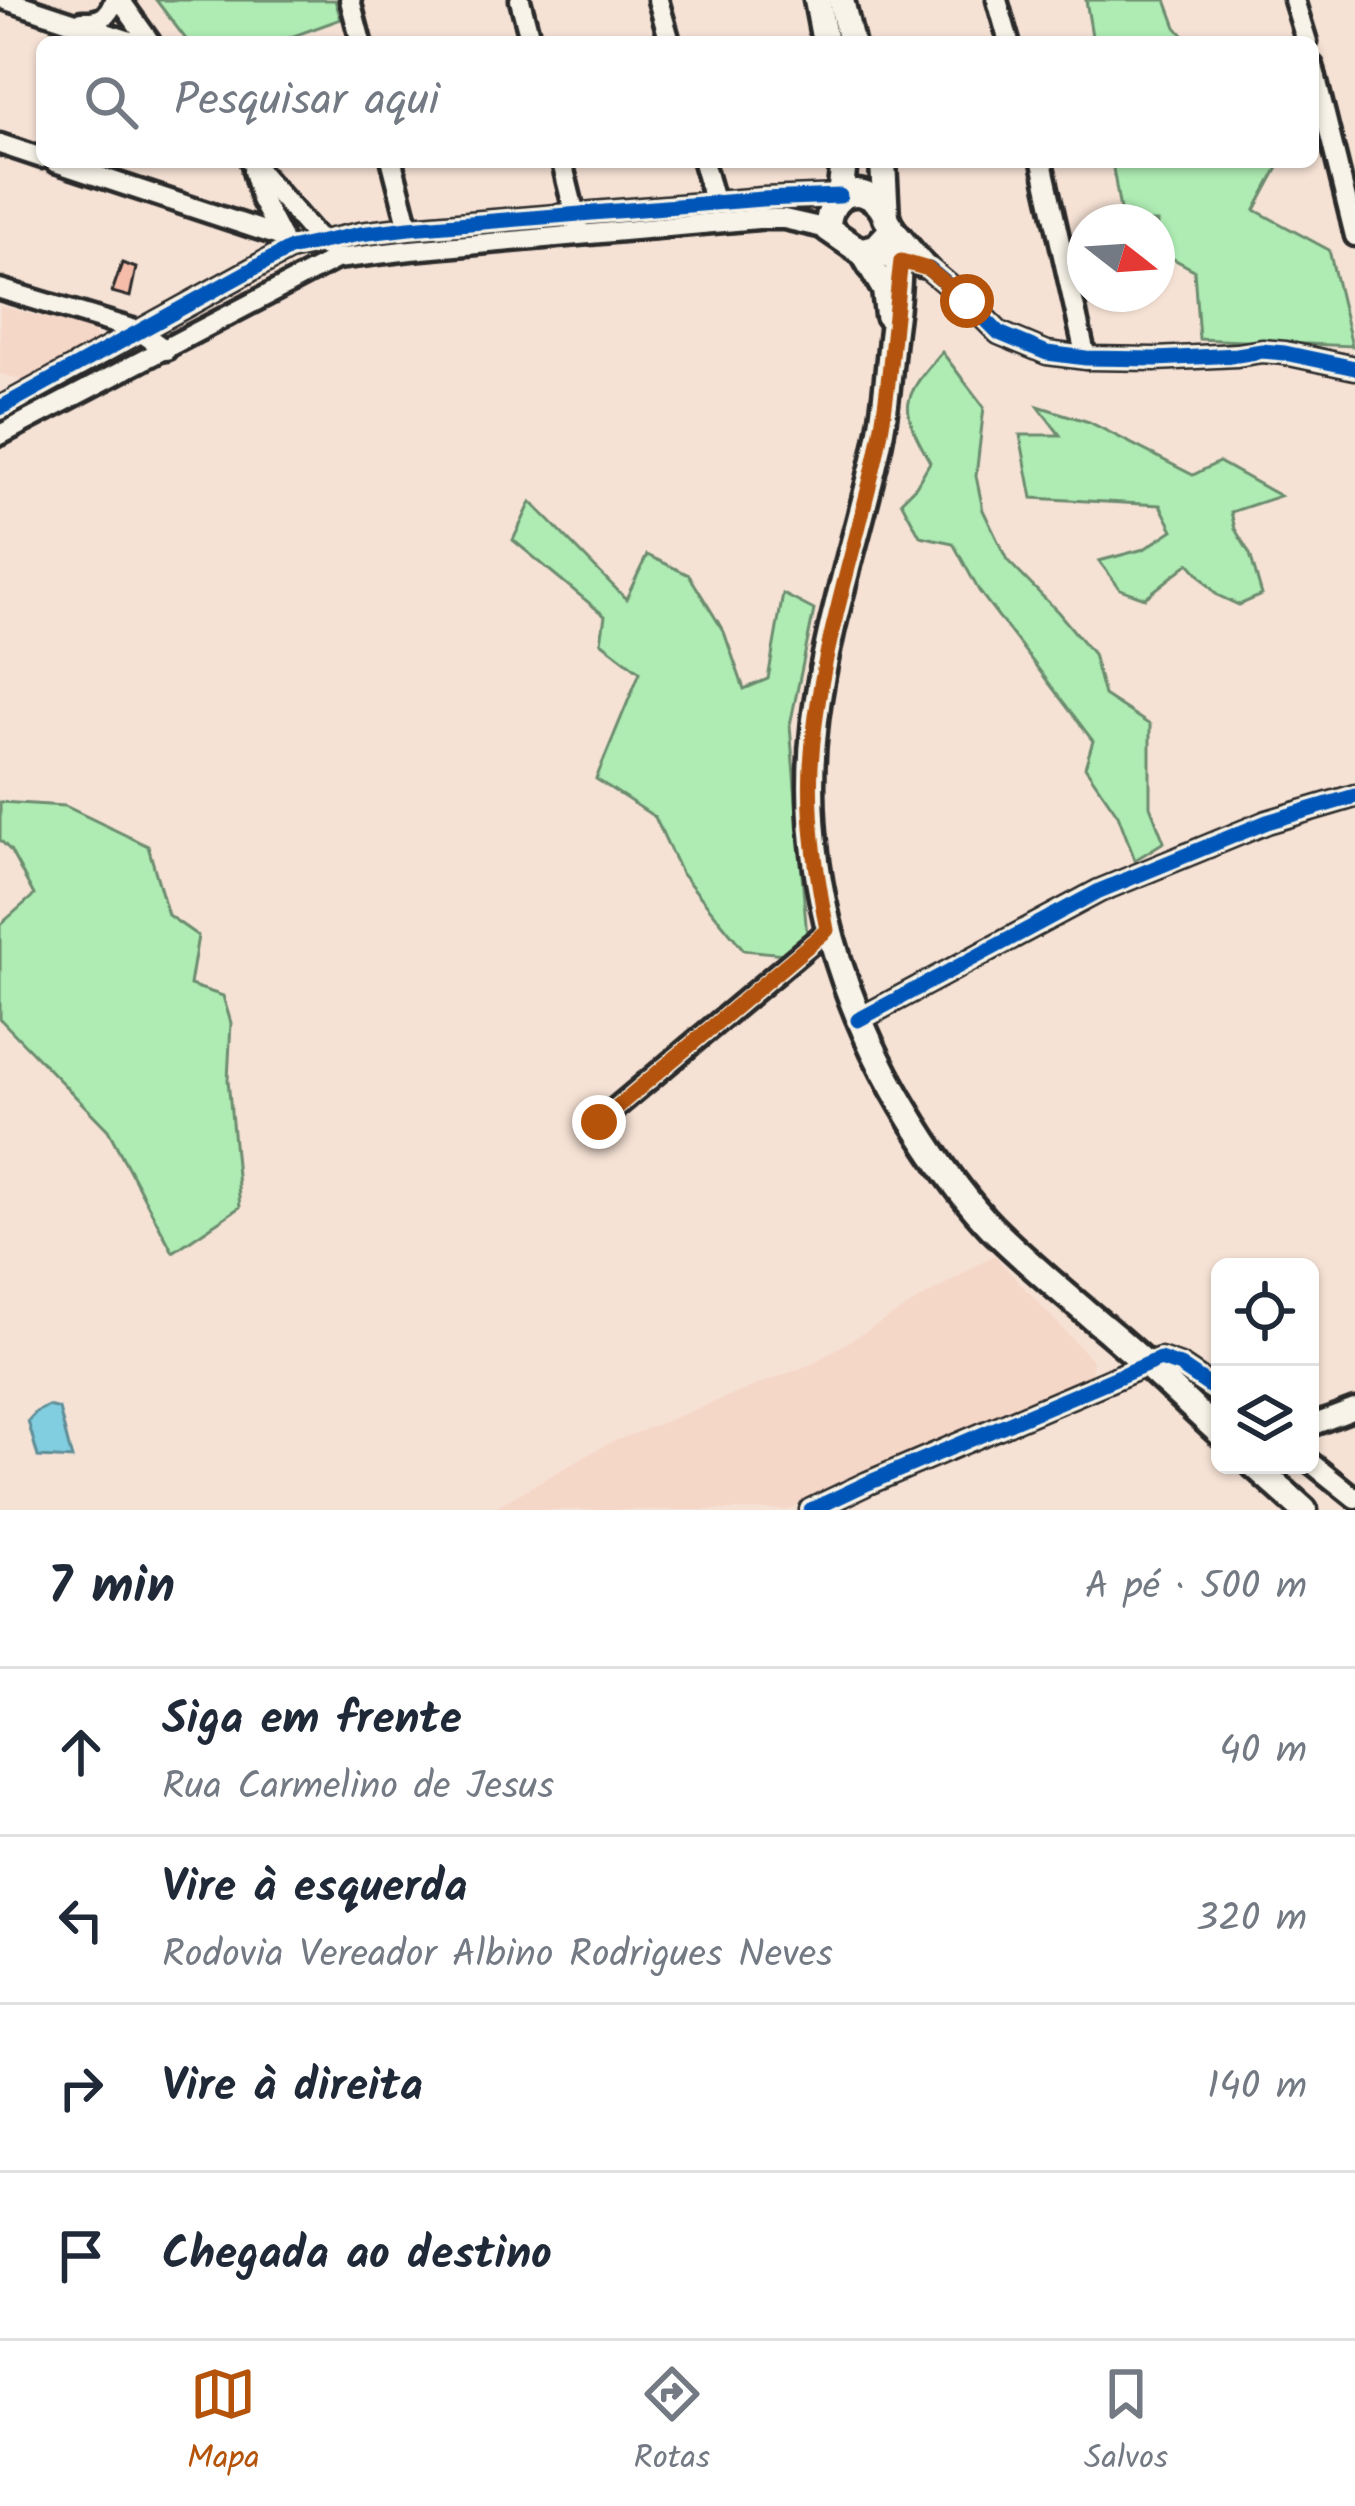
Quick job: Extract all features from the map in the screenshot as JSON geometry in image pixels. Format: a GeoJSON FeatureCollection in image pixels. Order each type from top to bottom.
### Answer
{"type":"FeatureCollection","features":[{"type":"Feature","properties":{"kind":"main road"},"geometry":{"type":"LineString","coordinates":[[817,0],[824,36]]}},
{"type":"Feature","properties":{"kind":"main road"},"geometry":{"type":"LineString","coordinates":[[841,0],[850,36]]}},
{"type":"Feature","properties":{"kind":"main road"},"geometry":{"type":"LineString","coordinates":[[843,168],[840,196],[827,215],[828,229],[861,251],[885,290],[892,341]]}},
{"type":"Feature","properties":{"kind":"main road"},"geometry":{"type":"LineString","coordinates":[[861,251],[876,247],[888,225],[883,168]]}},
{"type":"Feature","properties":{"kind":"main road"},"geometry":{"type":"LineString","coordinates":[[840,196],[860,194],[883,210],[901,261],[878,448],[815,721],[811,820],[827,930],[858,1020],[900,1103],[937,1159],[988,1224],[1211,1425]]}},
{"type":"Feature","properties":{"kind":"main road"},"geometry":{"type":"LineString","coordinates":[[1265,1474],[1304,1510]]}},
{"type":"Feature","properties":{"kind":"street"},"geometry":{"type":"LineString","coordinates":[[6,0],[114,36]]}},
{"type":"Feature","properties":{"kind":"street"},"geometry":{"type":"LineString","coordinates":[[65,20],[100,20],[117,0],[145,36]]}},
{"type":"Feature","properties":{"kind":"street"},"geometry":{"type":"LineString","coordinates":[[350,0],[359,36]]}},
{"type":"Feature","properties":{"kind":"street"},"geometry":{"type":"LineString","coordinates":[[520,0],[529,36]]}},
{"type":"Feature","properties":{"kind":"street"},"geometry":{"type":"LineString","coordinates":[[658,0],[668,36]]}},
{"type":"Feature","properties":{"kind":"street"},"geometry":{"type":"LineString","coordinates":[[997,0],[1007,36]]}},
{"type":"Feature","properties":{"kind":"street"},"geometry":{"type":"LineString","coordinates":[[1293,0],[1305,36]]}},
{"type":"Feature","properties":{"kind":"street"},"geometry":{"type":"LineString","coordinates":[[1319,90],[1354,229]]}},
{"type":"Feature","properties":{"kind":"street"},"geometry":{"type":"LineString","coordinates":[[0,145],[36,156]]}},
{"type":"Feature","properties":{"kind":"street"},"geometry":{"type":"LineString","coordinates":[[74,168],[216,214],[284,243],[409,228],[758,219],[784,219],[828,229]]}},
{"type":"Feature","properties":{"kind":"street"},"geometry":{"type":"LineString","coordinates":[[253,168],[261,200],[303,275]]}},
{"type":"Feature","properties":{"kind":"street"},"geometry":{"type":"LineString","coordinates":[[255,168],[336,260]]}},
{"type":"Feature","properties":{"kind":"street"},"geometry":{"type":"LineString","coordinates":[[394,168],[409,228]]}},
{"type":"Feature","properties":{"kind":"street"},"geometry":{"type":"LineString","coordinates":[[563,168],[577,226]]}},
{"type":"Feature","properties":{"kind":"street"},"geometry":{"type":"LineString","coordinates":[[705,168],[715,204]]}},
{"type":"Feature","properties":{"kind":"street"},"geometry":{"type":"LineString","coordinates":[[1043,168],[1085,358]]}},
{"type":"Feature","properties":{"kind":"street"},"geometry":{"type":"LineString","coordinates":[[0,435],[336,260],[715,204],[840,196]]}},
{"type":"Feature","properties":{"kind":"street"},"geometry":{"type":"LineString","coordinates":[[216,214],[250,208],[261,200]]}},
{"type":"Feature","properties":{"kind":"street"},"geometry":{"type":"LineString","coordinates":[[888,225],[928,269],[999,333],[1047,353],[1156,359],[1262,351],[1355,368]]}},
{"type":"Feature","properties":{"kind":"street"},"geometry":{"type":"LineString","coordinates":[[0,408],[284,243]]}},
{"type":"Feature","properties":{"kind":"street"},"geometry":{"type":"LineString","coordinates":[[861,251],[928,269]]}},
{"type":"Feature","properties":{"kind":"street"},"geometry":{"type":"LineString","coordinates":[[0,289],[139,331],[166,350]]}},
{"type":"Feature","properties":{"kind":"street"},"geometry":{"type":"LineString","coordinates":[[858,1020],[1099,891],[1267,822],[1355,796]]}},
{"type":"Feature","properties":{"kind":"street"},"geometry":{"type":"LineString","coordinates":[[599,1122],[827,930]]}},
{"type":"Feature","properties":{"kind":"street"},"geometry":{"type":"LineString","coordinates":[[811,1510],[1160,1359],[1180,1366],[1211,1388]]}},
{"type":"Feature","properties":{"kind":"street"},"geometry":{"type":"LineString","coordinates":[[1319,1423],[1355,1409]]}},
{"type":"Feature","properties":{"kind":"street"},"geometry":{"type":"LineString","coordinates":[[1319,1469],[1355,1498]]}},
{"type":"Feature","properties":{"kind":"shaded area"},"geometry":{"type":"Polygon","coordinates":[[[0,306],[94,330],[98,345],[42,381],[0,374],[0,306]]]}},
{"type":"Feature","properties":{"kind":"shaded area"},"geometry":{"type":"Polygon","coordinates":[[[994,1255],[1093,1361],[1091,1375],[787,1510],[490,1510],[605,1445],[811,1364],[994,1255]]]}},
{"type":"Feature","properties":{"kind":"green space"},"geometry":{"type":"Polygon","coordinates":[[[156,0],[335,0],[341,19],[294,36],[183,36],[156,0]]]}},
{"type":"Feature","properties":{"kind":"green space"},"geometry":{"type":"Polygon","coordinates":[[[1086,0],[1166,0],[1184,36],[1092,36],[1086,0]]]}},
{"type":"Feature","properties":{"kind":"green space"},"geometry":{"type":"Polygon","coordinates":[[[1113,168],[1278,168],[1255,210],[1329,250],[1352,346],[1199,339],[1194,270],[1175,260],[1175,204],[1119,204],[1113,168]]]}},
{"type":"Feature","properties":{"kind":"green space"},"geometry":{"type":"Polygon","coordinates":[[[942,352],[984,407],[976,476],[983,510],[1007,560],[1093,654],[1104,695],[1150,725],[1150,806],[1164,842],[1135,860],[1118,815],[1085,767],[1093,741],[979,591],[953,543],[920,536],[901,501],[930,462],[909,415],[912,393],[942,352]]]}},
{"type":"Feature","properties":{"kind":"green space"},"geometry":{"type":"Polygon","coordinates":[[[1038,406],[1089,422],[1193,475],[1219,462],[1280,496],[1231,512],[1262,595],[1239,605],[1217,595],[1189,563],[1145,598],[1120,589],[1099,561],[1144,549],[1173,530],[1160,505],[1032,498],[1020,435],[1060,435],[1038,406]]]}},
{"type":"Feature","properties":{"kind":"green space"},"geometry":{"type":"Polygon","coordinates":[[[531,502],[626,599],[647,555],[689,575],[724,632],[744,689],[768,679],[783,594],[814,610],[790,725],[807,937],[784,954],[744,950],[681,873],[655,817],[596,779],[640,672],[601,642],[605,616],[513,540],[531,502]]]}},
{"type":"Feature","properties":{"kind":"green space"},"geometry":{"type":"Polygon","coordinates":[[[0,802],[65,806],[148,846],[168,915],[198,936],[190,985],[223,996],[231,1023],[228,1080],[240,1207],[173,1252],[108,1130],[0,1019],[0,925],[34,895],[0,840],[0,802]]]}},
{"type":"Feature","properties":{"kind":"water"},"geometry":{"type":"Polygon","coordinates":[[[48,1406],[59,1409],[72,1459],[38,1457],[28,1421],[48,1406]]]}},
{"type":"Feature","properties":{"kind":"building"},"geometry":{"type":"Polygon","coordinates":[[[122,263],[136,268],[130,297],[112,292],[122,263]]]}},
{"type":"Feature","properties":{"kind":"cycle path"},"geometry":{"type":"LineString","coordinates":[[0,408],[289,249],[409,228],[840,196]]}},
{"type":"Feature","properties":{"kind":"cycle path"},"geometry":{"type":"LineString","coordinates":[[929,269],[999,333],[1047,353],[1156,359],[1262,351],[1355,368]]}},
{"type":"Feature","properties":{"kind":"cycle path"},"geometry":{"type":"LineString","coordinates":[[858,1020],[1099,891],[1267,822],[1355,796]]}},
{"type":"Feature","properties":{"kind":"cycle path"},"geometry":{"type":"LineString","coordinates":[[811,1510],[1160,1359],[1211,1387]]}},
{"type":"Feature","properties":{"kind":"route"},"geometry":{"type":"LineString","coordinates":[[599,1122],[827,930],[811,820],[815,721],[878,448],[901,261],[928,269],[967,301]]}}]}
